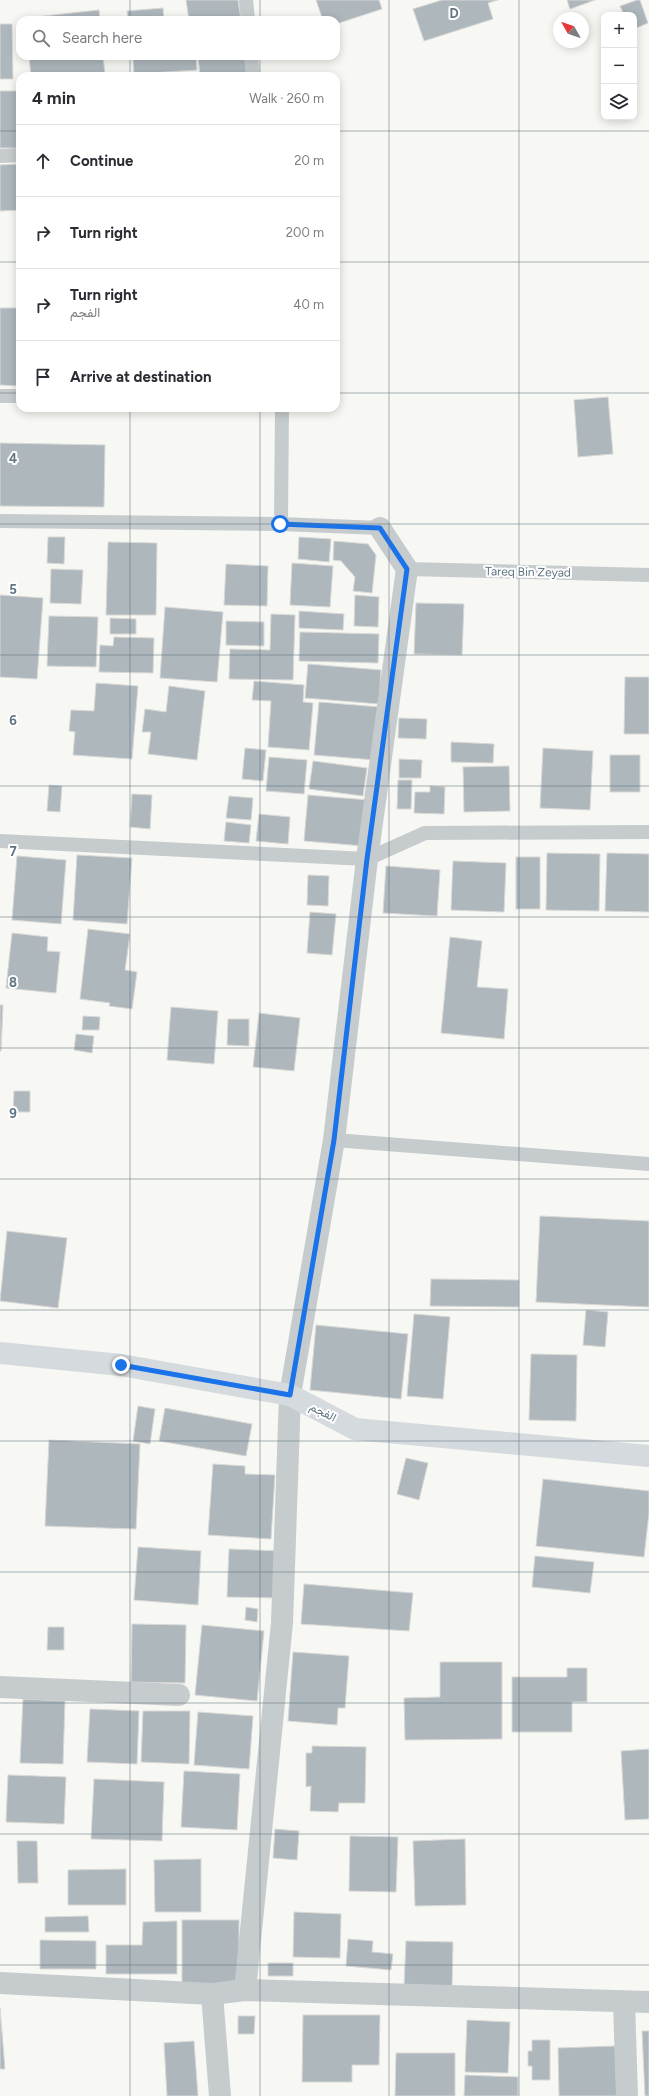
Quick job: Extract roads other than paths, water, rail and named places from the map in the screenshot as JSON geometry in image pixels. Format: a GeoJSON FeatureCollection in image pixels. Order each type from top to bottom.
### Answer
{"type":"FeatureCollection","features":[{"type":"Feature","properties":{"kind":"main road","name":"الفجم"},"geometry":{"type":"LineString","coordinates":[[0,1353],[121,1365],[290,1395],[355,1429],[649,1456]]}},
{"type":"Feature","properties":{"kind":"street"},"geometry":{"type":"LineString","coordinates":[[245,1990],[282,1624],[290,1395],[334,1140],[367,859],[407,569],[380,528]]}},
{"type":"Feature","properties":{"kind":"street"},"geometry":{"type":"LineString","coordinates":[[0,1687],[179,1695]]}},
{"type":"Feature","properties":{"kind":"street"},"geometry":{"type":"LineString","coordinates":[[0,1983],[212,1994],[245,1990],[649,2002]]}},
{"type":"Feature","properties":{"kind":"street"},"geometry":{"type":"LineString","coordinates":[[212,1994],[220,2096]]}},
{"type":"Feature","properties":{"kind":"street"},"geometry":{"type":"LineString","coordinates":[[624,2002],[627,2096]]}},
{"type":"Feature","properties":{"kind":"lane"},"geometry":{"type":"LineString","coordinates":[[246,0],[248,16]]}},
{"type":"Feature","properties":{"kind":"lane"},"geometry":{"type":"LineString","coordinates":[[251,60],[253,72]]}},
{"type":"Feature","properties":{"kind":"lane"},"geometry":{"type":"LineString","coordinates":[[0,156],[16,155]]}},
{"type":"Feature","properties":{"kind":"lane"},"geometry":{"type":"LineString","coordinates":[[0,396],[16,396]]}},
{"type":"Feature","properties":{"kind":"lane"},"geometry":{"type":"LineString","coordinates":[[280,524],[282,412]]}},
{"type":"Feature","properties":{"kind":"lane"},"geometry":{"type":"LineString","coordinates":[[0,521],[280,524],[380,528]]}},
{"type":"Feature","properties":{"kind":"lane","name":"Tareq Bin Zeyad"},"geometry":{"type":"LineString","coordinates":[[407,569],[649,575]]}},
{"type":"Feature","properties":{"kind":"lane"},"geometry":{"type":"LineString","coordinates":[[0,841],[367,859],[425,833],[649,832]]}},
{"type":"Feature","properties":{"kind":"lane"},"geometry":{"type":"LineString","coordinates":[[334,1140],[649,1164]]}}]}
